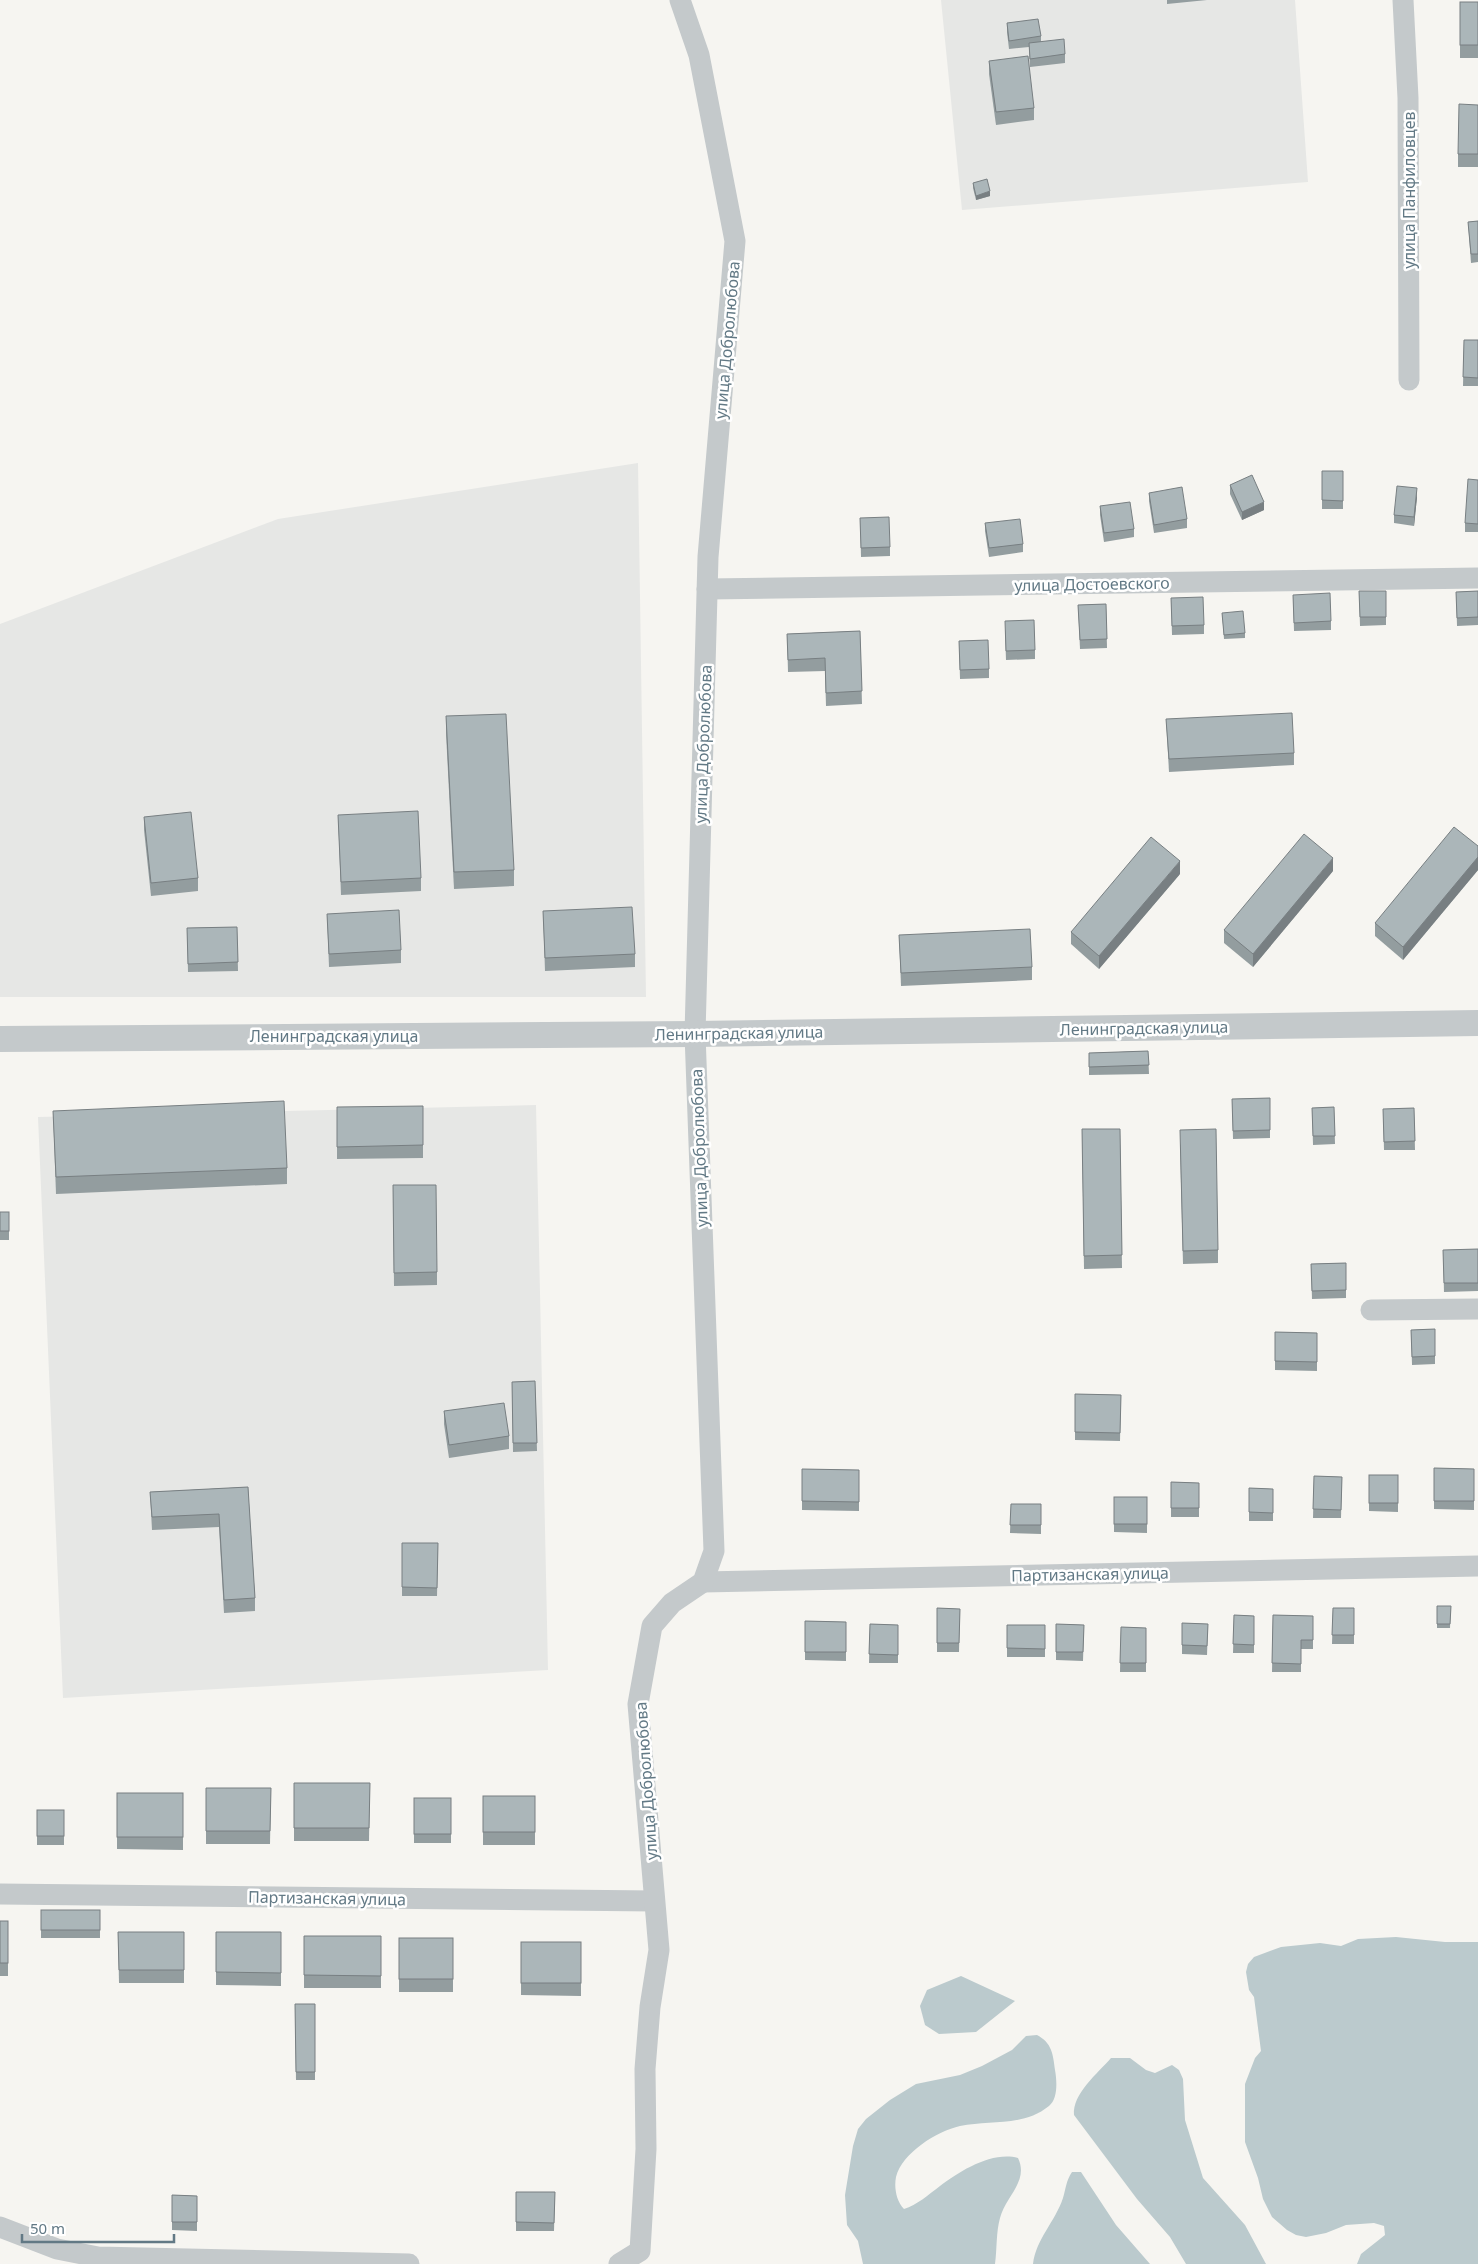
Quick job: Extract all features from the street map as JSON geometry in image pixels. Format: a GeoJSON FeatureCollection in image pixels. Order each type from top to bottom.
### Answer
{"type":"FeatureCollection","features":[{"type":"Feature","properties":{"kind":"street","name":"улица Добролюбова"},"geometry":{"type":"LineString","coordinates":[[619,2264],[640,2251],[646,2149],[645,2069],[650,2007],[659,1950],[638,1704],[652,1626],[672,1603],[703,1582],[714,1551],[695,1034],[708,557],[735,241],[699,55],[680,0]]}},
{"type":"Feature","properties":{"kind":"street","name":"улица Панфиловцев"},"geometry":{"type":"LineString","coordinates":[[1403,0],[1408,98],[1409,380]]}},
{"type":"Feature","properties":{"kind":"street","name":"улица Достоевского"},"geometry":{"type":"LineString","coordinates":[[707,589],[1478,578]]}},
{"type":"Feature","properties":{"kind":"street","name":"Ленинградская улица"},"geometry":{"type":"LineString","coordinates":[[0,1039],[695,1034],[1478,1024]]}},
{"type":"Feature","properties":{"kind":"street"},"geometry":{"type":"LineString","coordinates":[[1371,1310],[1478,1309]]}},
{"type":"Feature","properties":{"kind":"street","name":"Партизанская улица"},"geometry":{"type":"LineString","coordinates":[[703,1582],[1478,1566]]}},
{"type":"Feature","properties":{"kind":"street","name":"Партизанская улица"},"geometry":{"type":"LineString","coordinates":[[0,1894],[654,1901]]}},
{"type":"Feature","properties":{"kind":"street"},"geometry":{"type":"LineString","coordinates":[[0,2227],[57,2249],[98,2257],[409,2264]]}},
{"type":"Feature","properties":{"kind":"shaded area"},"geometry":{"type":"Polygon","coordinates":[[[941,0],[1295,0],[1308,182],[962,210],[941,0]]]}},
{"type":"Feature","properties":{"kind":"shaded area"},"geometry":{"type":"Polygon","coordinates":[[[638,463],[646,997],[0,997],[0,624],[278,519],[638,463]]]}},
{"type":"Feature","properties":{"kind":"shaded area"},"geometry":{"type":"Polygon","coordinates":[[[536,1105],[548,1670],[63,1698],[38,1117],[536,1105]]]}},
{"type":"Feature","properties":{"kind":"shaded area"},"geometry":{"type":"Polygon","coordinates":[[[1396,1937],[1445,1942],[1478,1942],[1478,2264],[1357,2264],[1361,2254],[1385,2235],[1384,2226],[1374,2223],[1346,2225],[1326,2233],[1306,2237],[1296,2235],[1272,2217],[1263,2199],[1258,2178],[1245,2142],[1245,2084],[1255,2058],[1261,2051],[1254,1997],[1249,1990],[1246,1972],[1248,1964],[1254,1957],[1281,1947],[1320,1943],[1341,1946],[1358,1939],[1396,1937]]]}},
{"type":"Feature","properties":{"kind":"shaded area"},"geometry":{"type":"Polygon","coordinates":[[[961,1976],[1015,2001],[976,2032],[939,2034],[925,2025],[920,2006],[927,1990],[961,1976]]]}},
{"type":"Feature","properties":{"kind":"shaded area"},"geometry":{"type":"Polygon","coordinates":[[[1037,2035],[1049,2045],[1053,2059],[1056,2090],[1052,2103],[1039,2113],[1017,2120],[971,2124],[941,2133],[922,2144],[913,2152],[905,2160],[896,2177],[896,2194],[904,2209],[918,2202],[957,2174],[977,2164],[998,2157],[1018,2158],[1021,2174],[1000,2218],[995,2264],[863,2264],[858,2241],[847,2225],[845,2195],[853,2146],[858,2129],[866,2119],[890,2100],[916,2084],[960,2075],[1012,2050],[1026,2036],[1037,2035]]]}},
{"type":"Feature","properties":{"kind":"shaded area"},"geometry":{"type":"Polygon","coordinates":[[[1111,2058],[1130,2058],[1146,2070],[1155,2073],[1172,2065],[1179,2070],[1183,2079],[1185,2120],[1203,2178],[1245,2225],[1266,2264],[1186,2264],[1170,2237],[1137,2199],[1074,2115],[1074,2107],[1081,2092],[1111,2058]]]}},
{"type":"Feature","properties":{"kind":"shaded area"},"geometry":{"type":"Polygon","coordinates":[[[1072,2172],[1081,2172],[1116,2225],[1150,2264],[1033,2264],[1042,2238],[1060,2207],[1072,2172]]]}},
{"type":"Feature","properties":{"kind":"building"},"geometry":{"type":"Polygon","coordinates":[[[1460,2],[1478,2],[1478,45],[1460,45],[1460,2]]]}},
{"type":"Feature","properties":{"kind":"building"},"geometry":{"type":"Polygon","coordinates":[[[1038,19],[1041,36],[1009,41],[1007,23],[1038,19]]]}},
{"type":"Feature","properties":{"kind":"building"},"geometry":{"type":"Polygon","coordinates":[[[1064,39],[1065,54],[1030,59],[1029,43],[1064,39]]]}},
{"type":"Feature","properties":{"kind":"building"},"geometry":{"type":"Polygon","coordinates":[[[1028,56],[1034,108],[996,112],[989,61],[1028,56]]]}},
{"type":"Feature","properties":{"kind":"building"},"geometry":{"type":"Polygon","coordinates":[[[1459,104],[1478,105],[1478,154],[1458,154],[1459,104]]]}},
{"type":"Feature","properties":{"kind":"building"},"geometry":{"type":"Polygon","coordinates":[[[987,179],[990,191],[976,196],[973,183],[987,179]]]}},
{"type":"Feature","properties":{"kind":"building"},"geometry":{"type":"Polygon","coordinates":[[[1478,221],[1478,254],[1471,254],[1468,222],[1478,221]]]}},
{"type":"Feature","properties":{"kind":"building"},"geometry":{"type":"Polygon","coordinates":[[[1464,340],[1478,340],[1478,378],[1463,377],[1464,340]]]}},
{"type":"Feature","properties":{"kind":"building"},"geometry":{"type":"Polygon","coordinates":[[[1322,471],[1343,471],[1343,501],[1322,500],[1322,471]]]}},
{"type":"Feature","properties":{"kind":"building"},"geometry":{"type":"Polygon","coordinates":[[[1252,475],[1264,502],[1242,512],[1230,485],[1252,475]]]}},
{"type":"Feature","properties":{"kind":"building"},"geometry":{"type":"Polygon","coordinates":[[[1468,479],[1478,480],[1478,524],[1465,523],[1468,479]]]}},
{"type":"Feature","properties":{"kind":"building"},"geometry":{"type":"Polygon","coordinates":[[[1397,486],[1417,488],[1414,517],[1394,515],[1397,486]]]}},
{"type":"Feature","properties":{"kind":"building"},"geometry":{"type":"Polygon","coordinates":[[[1182,487],[1187,519],[1154,525],[1149,493],[1182,487]]]}},
{"type":"Feature","properties":{"kind":"building"},"geometry":{"type":"Polygon","coordinates":[[[1130,502],[1134,529],[1104,533],[1100,506],[1130,502]]]}},
{"type":"Feature","properties":{"kind":"building"},"geometry":{"type":"Polygon","coordinates":[[[889,517],[890,547],[861,548],[860,518],[889,517]]]}},
{"type":"Feature","properties":{"kind":"building"},"geometry":{"type":"Polygon","coordinates":[[[1020,519],[1023,544],[989,548],[985,523],[1020,519]]]}},
{"type":"Feature","properties":{"kind":"building"},"geometry":{"type":"Polygon","coordinates":[[[1359,591],[1386,591],[1386,617],[1360,617],[1359,591]]]}},
{"type":"Feature","properties":{"kind":"building"},"geometry":{"type":"Polygon","coordinates":[[[1478,591],[1478,617],[1457,618],[1456,592],[1478,591]]]}},
{"type":"Feature","properties":{"kind":"building"},"geometry":{"type":"Polygon","coordinates":[[[1330,593],[1331,621],[1294,623],[1293,595],[1330,593]]]}},
{"type":"Feature","properties":{"kind":"building"},"geometry":{"type":"Polygon","coordinates":[[[1203,597],[1204,625],[1172,626],[1171,598],[1203,597]]]}},
{"type":"Feature","properties":{"kind":"building"},"geometry":{"type":"Polygon","coordinates":[[[1106,604],[1107,639],[1080,640],[1078,605],[1106,604]]]}},
{"type":"Feature","properties":{"kind":"building"},"geometry":{"type":"Polygon","coordinates":[[[1243,611],[1245,633],[1224,635],[1222,613],[1243,611]]]}},
{"type":"Feature","properties":{"kind":"building"},"geometry":{"type":"Polygon","coordinates":[[[1034,620],[1035,650],[1006,651],[1005,621],[1034,620]]]}},
{"type":"Feature","properties":{"kind":"building"},"geometry":{"type":"Polygon","coordinates":[[[860,631],[862,691],[826,693],[825,658],[788,660],[787,634],[860,631]]]}},
{"type":"Feature","properties":{"kind":"building"},"geometry":{"type":"Polygon","coordinates":[[[988,640],[989,669],[960,670],[959,641],[988,640]]]}},
{"type":"Feature","properties":{"kind":"building"},"geometry":{"type":"Polygon","coordinates":[[[1292,713],[1294,753],[1169,759],[1166,719],[1292,713]]]}},
{"type":"Feature","properties":{"kind":"building"},"geometry":{"type":"Polygon","coordinates":[[[506,714],[514,870],[454,872],[446,716],[506,714]]]}},
{"type":"Feature","properties":{"kind":"building"},"geometry":{"type":"Polygon","coordinates":[[[418,811],[421,878],[341,882],[338,815],[418,811]]]}},
{"type":"Feature","properties":{"kind":"building"},"geometry":{"type":"Polygon","coordinates":[[[191,812],[198,878],[151,883],[144,817],[191,812]]]}},
{"type":"Feature","properties":{"kind":"building"},"geometry":{"type":"Polygon","coordinates":[[[1454,827],[1478,846],[1478,857],[1403,947],[1375,923],[1454,827]]]}},
{"type":"Feature","properties":{"kind":"building"},"geometry":{"type":"Polygon","coordinates":[[[1304,834],[1333,858],[1253,954],[1224,930],[1304,834]]]}},
{"type":"Feature","properties":{"kind":"building"},"geometry":{"type":"Polygon","coordinates":[[[1151,837],[1180,861],[1099,956],[1071,932],[1151,837]]]}},
{"type":"Feature","properties":{"kind":"building"},"geometry":{"type":"Polygon","coordinates":[[[632,907],[635,954],[545,958],[543,911],[632,907]]]}},
{"type":"Feature","properties":{"kind":"building"},"geometry":{"type":"Polygon","coordinates":[[[399,910],[401,950],[329,954],[327,914],[399,910]]]}},
{"type":"Feature","properties":{"kind":"building"},"geometry":{"type":"Polygon","coordinates":[[[237,927],[238,962],[188,964],[187,928],[237,927]]]}},
{"type":"Feature","properties":{"kind":"building"},"geometry":{"type":"Polygon","coordinates":[[[1030,929],[1032,967],[901,973],[899,935],[1030,929]]]}},
{"type":"Feature","properties":{"kind":"building"},"geometry":{"type":"Polygon","coordinates":[[[1148,1051],[1149,1065],[1089,1067],[1089,1053],[1148,1051]]]}},
{"type":"Feature","properties":{"kind":"building"},"geometry":{"type":"Polygon","coordinates":[[[1270,1098],[1270,1130],[1233,1131],[1232,1099],[1270,1098]]]}},
{"type":"Feature","properties":{"kind":"building"},"geometry":{"type":"Polygon","coordinates":[[[284,1101],[287,1168],[56,1177],[53,1111],[284,1101]]]}},
{"type":"Feature","properties":{"kind":"building"},"geometry":{"type":"Polygon","coordinates":[[[423,1106],[423,1145],[337,1147],[337,1107],[423,1106]]]}},
{"type":"Feature","properties":{"kind":"building"},"geometry":{"type":"Polygon","coordinates":[[[1334,1107],[1335,1136],[1313,1136],[1312,1108],[1334,1107]]]}},
{"type":"Feature","properties":{"kind":"building"},"geometry":{"type":"Polygon","coordinates":[[[1414,1108],[1415,1141],[1384,1142],[1383,1109],[1414,1108]]]}},
{"type":"Feature","properties":{"kind":"building"},"geometry":{"type":"Polygon","coordinates":[[[1082,1129],[1120,1129],[1122,1255],[1084,1256],[1082,1129]]]}},
{"type":"Feature","properties":{"kind":"building"},"geometry":{"type":"Polygon","coordinates":[[[1216,1129],[1218,1250],[1183,1251],[1180,1130],[1216,1129]]]}},
{"type":"Feature","properties":{"kind":"building"},"geometry":{"type":"Polygon","coordinates":[[[393,1185],[436,1185],[437,1272],[394,1273],[393,1185]]]}},
{"type":"Feature","properties":{"kind":"building"},"geometry":{"type":"Polygon","coordinates":[[[0,1212],[9,1212],[9,1231],[0,1231],[0,1212]]]}},
{"type":"Feature","properties":{"kind":"building"},"geometry":{"type":"Polygon","coordinates":[[[1478,1249],[1478,1283],[1444,1283],[1443,1250],[1478,1249]]]}},
{"type":"Feature","properties":{"kind":"building"},"geometry":{"type":"Polygon","coordinates":[[[1346,1263],[1346,1290],[1312,1291],[1311,1264],[1346,1263]]]}},
{"type":"Feature","properties":{"kind":"building"},"geometry":{"type":"Polygon","coordinates":[[[1435,1329],[1435,1356],[1412,1357],[1411,1330],[1435,1329]]]}},
{"type":"Feature","properties":{"kind":"building"},"geometry":{"type":"Polygon","coordinates":[[[1275,1332],[1317,1333],[1317,1362],[1275,1361],[1275,1332]]]}},
{"type":"Feature","properties":{"kind":"building"},"geometry":{"type":"Polygon","coordinates":[[[535,1381],[537,1443],[513,1443],[512,1382],[535,1381]]]}},
{"type":"Feature","properties":{"kind":"building"},"geometry":{"type":"Polygon","coordinates":[[[1075,1394],[1121,1395],[1120,1433],[1075,1432],[1075,1394]]]}},
{"type":"Feature","properties":{"kind":"building"},"geometry":{"type":"Polygon","coordinates":[[[504,1403],[509,1436],[449,1445],[444,1411],[504,1403]]]}},
{"type":"Feature","properties":{"kind":"building"},"geometry":{"type":"Polygon","coordinates":[[[1434,1468],[1474,1469],[1474,1501],[1434,1501],[1434,1468]]]}},
{"type":"Feature","properties":{"kind":"building"},"geometry":{"type":"Polygon","coordinates":[[[802,1469],[859,1470],[859,1502],[802,1501],[802,1469]]]}},
{"type":"Feature","properties":{"kind":"building"},"geometry":{"type":"Polygon","coordinates":[[[1369,1475],[1398,1475],[1398,1503],[1369,1503],[1369,1475]]]}},
{"type":"Feature","properties":{"kind":"building"},"geometry":{"type":"Polygon","coordinates":[[[1314,1476],[1342,1477],[1341,1510],[1313,1509],[1314,1476]]]}},
{"type":"Feature","properties":{"kind":"building"},"geometry":{"type":"Polygon","coordinates":[[[1171,1482],[1199,1483],[1199,1508],[1171,1508],[1171,1482]]]}},
{"type":"Feature","properties":{"kind":"building"},"geometry":{"type":"Polygon","coordinates":[[[248,1487],[255,1598],[224,1600],[219,1514],[152,1517],[150,1492],[248,1487]]]}},
{"type":"Feature","properties":{"kind":"building"},"geometry":{"type":"Polygon","coordinates":[[[1249,1488],[1273,1489],[1273,1513],[1249,1512],[1249,1488]]]}},
{"type":"Feature","properties":{"kind":"building"},"geometry":{"type":"Polygon","coordinates":[[[1114,1497],[1147,1497],[1147,1524],[1114,1524],[1114,1497]]]}},
{"type":"Feature","properties":{"kind":"building"},"geometry":{"type":"Polygon","coordinates":[[[1011,1504],[1041,1504],[1041,1525],[1010,1525],[1011,1504]]]}},
{"type":"Feature","properties":{"kind":"building"},"geometry":{"type":"Polygon","coordinates":[[[402,1543],[438,1543],[437,1588],[402,1587],[402,1543]]]}},
{"type":"Feature","properties":{"kind":"building"},"geometry":{"type":"Polygon","coordinates":[[[1437,1606],[1451,1606],[1450,1624],[1437,1624],[1437,1606]]]}},
{"type":"Feature","properties":{"kind":"building"},"geometry":{"type":"Polygon","coordinates":[[[937,1608],[960,1609],[959,1643],[937,1643],[937,1608]]]}},
{"type":"Feature","properties":{"kind":"building"},"geometry":{"type":"Polygon","coordinates":[[[1333,1608],[1354,1608],[1354,1635],[1332,1635],[1333,1608]]]}},
{"type":"Feature","properties":{"kind":"building"},"geometry":{"type":"Polygon","coordinates":[[[1234,1615],[1254,1616],[1254,1645],[1233,1644],[1234,1615]]]}},
{"type":"Feature","properties":{"kind":"building"},"geometry":{"type":"Polygon","coordinates":[[[1273,1615],[1313,1616],[1313,1640],[1301,1640],[1301,1664],[1272,1663],[1273,1615]]]}},
{"type":"Feature","properties":{"kind":"building"},"geometry":{"type":"Polygon","coordinates":[[[805,1621],[846,1622],[846,1652],[805,1652],[805,1621]]]}},
{"type":"Feature","properties":{"kind":"building"},"geometry":{"type":"Polygon","coordinates":[[[1182,1623],[1208,1624],[1207,1646],[1182,1645],[1182,1623]]]}},
{"type":"Feature","properties":{"kind":"building"},"geometry":{"type":"Polygon","coordinates":[[[870,1624],[898,1625],[898,1655],[869,1654],[870,1624]]]}},
{"type":"Feature","properties":{"kind":"building"},"geometry":{"type":"Polygon","coordinates":[[[1056,1624],[1084,1625],[1083,1652],[1056,1652],[1056,1624]]]}},
{"type":"Feature","properties":{"kind":"building"},"geometry":{"type":"Polygon","coordinates":[[[1007,1625],[1045,1625],[1045,1649],[1007,1648],[1007,1625]]]}},
{"type":"Feature","properties":{"kind":"building"},"geometry":{"type":"Polygon","coordinates":[[[1121,1627],[1146,1628],[1146,1663],[1120,1663],[1121,1627]]]}},
{"type":"Feature","properties":{"kind":"building"},"geometry":{"type":"Polygon","coordinates":[[[294,1783],[370,1783],[369,1828],[294,1828],[294,1783]]]}},
{"type":"Feature","properties":{"kind":"building"},"geometry":{"type":"Polygon","coordinates":[[[206,1788],[271,1788],[270,1831],[206,1831],[206,1788]]]}},
{"type":"Feature","properties":{"kind":"building"},"geometry":{"type":"Polygon","coordinates":[[[117,1793],[183,1793],[183,1837],[117,1837],[117,1793]]]}},
{"type":"Feature","properties":{"kind":"building"},"geometry":{"type":"Polygon","coordinates":[[[483,1796],[535,1796],[535,1832],[483,1832],[483,1796]]]}},
{"type":"Feature","properties":{"kind":"building"},"geometry":{"type":"Polygon","coordinates":[[[414,1798],[451,1798],[451,1834],[414,1834],[414,1798]]]}},
{"type":"Feature","properties":{"kind":"building"},"geometry":{"type":"Polygon","coordinates":[[[37,1810],[64,1810],[64,1836],[37,1836],[37,1810]]]}},
{"type":"Feature","properties":{"kind":"building"},"geometry":{"type":"Polygon","coordinates":[[[41,1910],[100,1910],[100,1930],[41,1930],[41,1910]]]}},
{"type":"Feature","properties":{"kind":"building"},"geometry":{"type":"Polygon","coordinates":[[[0,1921],[8,1921],[8,1963],[0,1963],[0,1921]]]}},
{"type":"Feature","properties":{"kind":"building"},"geometry":{"type":"Polygon","coordinates":[[[118,1932],[184,1932],[184,1970],[119,1970],[118,1932]]]}},
{"type":"Feature","properties":{"kind":"building"},"geometry":{"type":"Polygon","coordinates":[[[216,1932],[281,1932],[281,1973],[216,1972],[216,1932]]]}},
{"type":"Feature","properties":{"kind":"building"},"geometry":{"type":"Polygon","coordinates":[[[304,1936],[381,1936],[381,1976],[304,1975],[304,1936]]]}},
{"type":"Feature","properties":{"kind":"building"},"geometry":{"type":"Polygon","coordinates":[[[399,1938],[453,1938],[453,1979],[399,1979],[399,1938]]]}},
{"type":"Feature","properties":{"kind":"building"},"geometry":{"type":"Polygon","coordinates":[[[521,1942],[581,1942],[581,1983],[521,1983],[521,1942]]]}},
{"type":"Feature","properties":{"kind":"building"},"geometry":{"type":"Polygon","coordinates":[[[295,2004],[315,2004],[315,2072],[296,2072],[295,2004]]]}},
{"type":"Feature","properties":{"kind":"building"},"geometry":{"type":"Polygon","coordinates":[[[516,2192],[555,2192],[554,2223],[516,2222],[516,2192]]]}},
{"type":"Feature","properties":{"kind":"building"},"geometry":{"type":"Polygon","coordinates":[[[172,2195],[197,2196],[197,2222],[172,2222],[172,2195]]]}}]}
